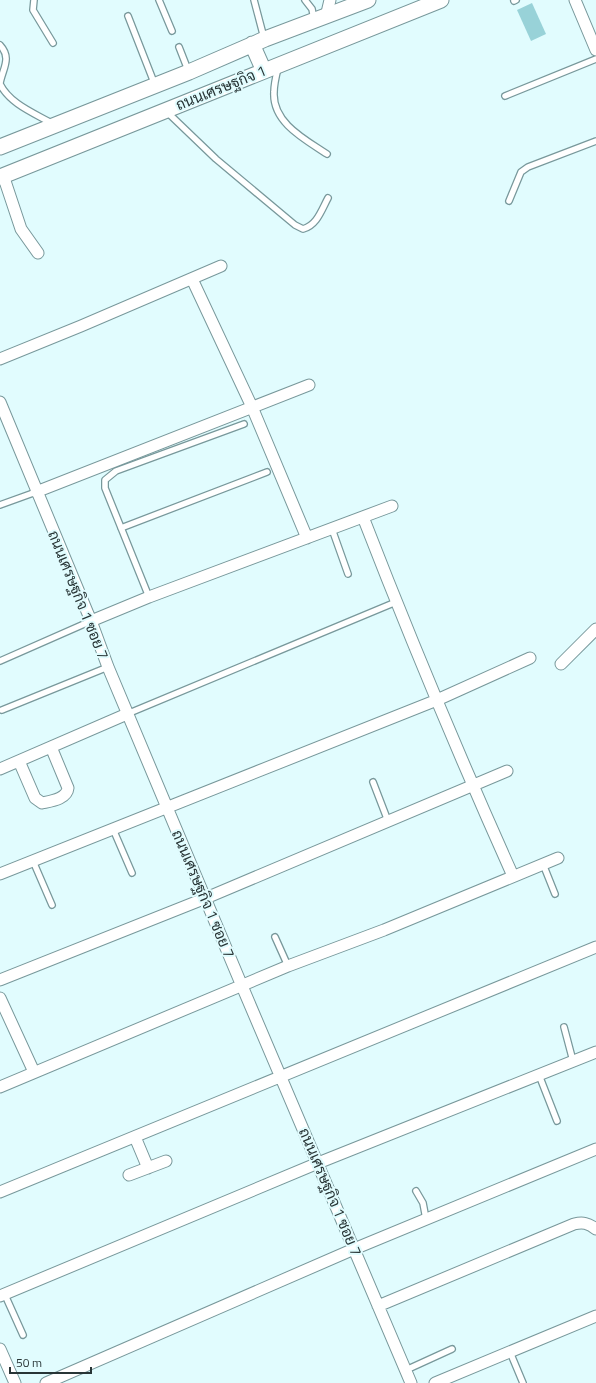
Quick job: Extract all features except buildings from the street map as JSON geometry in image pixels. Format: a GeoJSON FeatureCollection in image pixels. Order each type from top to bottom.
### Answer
{"type":"FeatureCollection","features":[{"type":"Feature","properties":{"kind":"main road","name":"ถนนเศรษฐกิจ 1"},"geometry":{"type":"LineString","coordinates":[[0,148],[189,72],[258,42],[368,0]]}},
{"type":"Feature","properties":{"kind":"main road","name":"ถนนเศรษฐกิจ 1"},"geometry":{"type":"LineString","coordinates":[[2,176],[441,0]]}},
{"type":"Feature","properties":{"kind":"main road"},"geometry":{"type":"LineString","coordinates":[[258,42],[264,71]]}},
{"type":"Feature","properties":{"kind":"street"},"geometry":{"type":"LineString","coordinates":[[320,19],[330,0]]}},
{"type":"Feature","properties":{"kind":"street"},"geometry":{"type":"LineString","coordinates":[[575,0],[596,50]]}},
{"type":"Feature","properties":{"kind":"street"},"geometry":{"type":"LineString","coordinates":[[2,176],[21,229],[38,253]]}},
{"type":"Feature","properties":{"kind":"street"},"geometry":{"type":"LineString","coordinates":[[0,359],[221,266]]}},
{"type":"Feature","properties":{"kind":"street"},"geometry":{"type":"LineString","coordinates":[[192,279],[252,407],[308,538]]}},
{"type":"Feature","properties":{"kind":"street"},"geometry":{"type":"LineString","coordinates":[[36,492],[310,385]]}},
{"type":"Feature","properties":{"kind":"street","name":"ถนนเศรษฐกิจ 1 ซอย 7"},"geometry":{"type":"LineString","coordinates":[[0,402],[167,808],[411,1383]]}},
{"type":"Feature","properties":{"kind":"street"},"geometry":{"type":"LineString","coordinates":[[91,621],[149,597],[392,506]]}},
{"type":"Feature","properties":{"kind":"street"},"geometry":{"type":"LineString","coordinates":[[363,517],[396,602],[473,786],[513,876]]}},
{"type":"Feature","properties":{"kind":"street"},"geometry":{"type":"LineString","coordinates":[[561,664],[596,628]]}},
{"type":"Feature","properties":{"kind":"street"},"geometry":{"type":"LineString","coordinates":[[0,874],[437,700],[530,658]]}},
{"type":"Feature","properties":{"kind":"street"},"geometry":{"type":"LineString","coordinates":[[0,769],[128,714]]}},
{"type":"Feature","properties":{"kind":"street"},"geometry":{"type":"LineString","coordinates":[[19,761],[35,798],[38,801],[42,803],[64,796],[68,788],[51,747]]}},
{"type":"Feature","properties":{"kind":"street"},"geometry":{"type":"LineString","coordinates":[[0,980],[206,898],[507,771]]}},
{"type":"Feature","properties":{"kind":"street"},"geometry":{"type":"LineString","coordinates":[[0,1087],[288,966],[384,930],[558,858]]}},
{"type":"Feature","properties":{"kind":"street"},"geometry":{"type":"LineString","coordinates":[[0,1192],[596,947]]}},
{"type":"Feature","properties":{"kind":"street"},"geometry":{"type":"LineString","coordinates":[[0,998],[34,1072]]}},
{"type":"Feature","properties":{"kind":"street"},"geometry":{"type":"LineString","coordinates":[[3,1295],[318,1163],[596,1052]]}},
{"type":"Feature","properties":{"kind":"street"},"geometry":{"type":"LineString","coordinates":[[135,1137],[148,1168]]}},
{"type":"Feature","properties":{"kind":"street"},"geometry":{"type":"LineString","coordinates":[[46,1383],[354,1249],[596,1148]]}},
{"type":"Feature","properties":{"kind":"street"},"geometry":{"type":"LineString","coordinates":[[129,1175],[166,1161]]}},
{"type":"Feature","properties":{"kind":"street"},"geometry":{"type":"LineString","coordinates":[[378,1306],[574,1224],[582,1222],[590,1224],[596,1228]]}},
{"type":"Feature","properties":{"kind":"street"},"geometry":{"type":"LineString","coordinates":[[435,1383],[596,1316]]}},
{"type":"Feature","properties":{"kind":"street"},"geometry":{"type":"LineString","coordinates":[[0,1349],[15,1383]]}},
{"type":"Feature","properties":{"kind":"lane"},"geometry":{"type":"LineString","coordinates":[[34,0],[33,10],[53,42]]}},
{"type":"Feature","properties":{"kind":"lane"},"geometry":{"type":"LineString","coordinates":[[158,0],[172,31]]}},
{"type":"Feature","properties":{"kind":"lane"},"geometry":{"type":"LineString","coordinates":[[254,0],[258,42]]}},
{"type":"Feature","properties":{"kind":"lane"},"geometry":{"type":"LineString","coordinates":[[305,0],[320,19]]}},
{"type":"Feature","properties":{"kind":"lane"},"geometry":{"type":"LineString","coordinates":[[128,16],[155,85]]}},
{"type":"Feature","properties":{"kind":"lane"},"geometry":{"type":"LineString","coordinates":[[0,45],[7,54],[7,62],[2,72],[0,84],[5,94],[18,104],[54,126]]}},
{"type":"Feature","properties":{"kind":"lane"},"geometry":{"type":"LineString","coordinates":[[179,46],[189,72]]}},
{"type":"Feature","properties":{"kind":"lane"},"geometry":{"type":"LineString","coordinates":[[505,96],[596,59]]}},
{"type":"Feature","properties":{"kind":"lane"},"geometry":{"type":"LineString","coordinates":[[278,65],[274,93],[275,104],[282,118],[291,129],[327,154]]}},
{"type":"Feature","properties":{"kind":"lane"},"geometry":{"type":"LineString","coordinates":[[165,110],[240,179],[295,225],[303,229],[310,227],[316,221],[328,198]]}},
{"type":"Feature","properties":{"kind":"lane"},"geometry":{"type":"LineString","coordinates":[[509,201],[521,172],[528,167],[596,140]]}},
{"type":"Feature","properties":{"kind":"lane"},"geometry":{"type":"LineString","coordinates":[[149,597],[105,488],[105,480],[109,475],[116,471],[244,424]]}},
{"type":"Feature","properties":{"kind":"lane"},"geometry":{"type":"LineString","coordinates":[[121,528],[267,472]]}},
{"type":"Feature","properties":{"kind":"lane"},"geometry":{"type":"LineString","coordinates":[[0,504],[36,492]]}},
{"type":"Feature","properties":{"kind":"lane"},"geometry":{"type":"LineString","coordinates":[[332,529],[348,574]]}},
{"type":"Feature","properties":{"kind":"lane"},"geometry":{"type":"LineString","coordinates":[[128,714],[396,602]]}},
{"type":"Feature","properties":{"kind":"lane"},"geometry":{"type":"LineString","coordinates":[[0,661],[91,621]]}},
{"type":"Feature","properties":{"kind":"lane"},"geometry":{"type":"LineString","coordinates":[[2,710],[108,667]]}},
{"type":"Feature","properties":{"kind":"lane"},"geometry":{"type":"LineString","coordinates":[[373,782],[388,821]]}},
{"type":"Feature","properties":{"kind":"lane"},"geometry":{"type":"LineString","coordinates":[[113,829],[132,873]]}},
{"type":"Feature","properties":{"kind":"lane"},"geometry":{"type":"LineString","coordinates":[[33,861],[52,906]]}},
{"type":"Feature","properties":{"kind":"lane"},"geometry":{"type":"LineString","coordinates":[[543,864],[555,894]]}},
{"type":"Feature","properties":{"kind":"lane"},"geometry":{"type":"LineString","coordinates":[[275,936],[288,966]]}},
{"type":"Feature","properties":{"kind":"lane"},"geometry":{"type":"LineString","coordinates":[[564,1028],[573,1061]]}},
{"type":"Feature","properties":{"kind":"lane"},"geometry":{"type":"LineString","coordinates":[[539,1075],[557,1121]]}},
{"type":"Feature","properties":{"kind":"lane"},"geometry":{"type":"LineString","coordinates":[[416,1191],[423,1203],[426,1219]]}},
{"type":"Feature","properties":{"kind":"lane"},"geometry":{"type":"LineString","coordinates":[[3,1295],[23,1335]]}},
{"type":"Feature","properties":{"kind":"lane"},"geometry":{"type":"LineString","coordinates":[[406,1370],[452,1349]]}},
{"type":"Feature","properties":{"kind":"lane"},"geometry":{"type":"LineString","coordinates":[[510,1352],[524,1383]]}}]}
